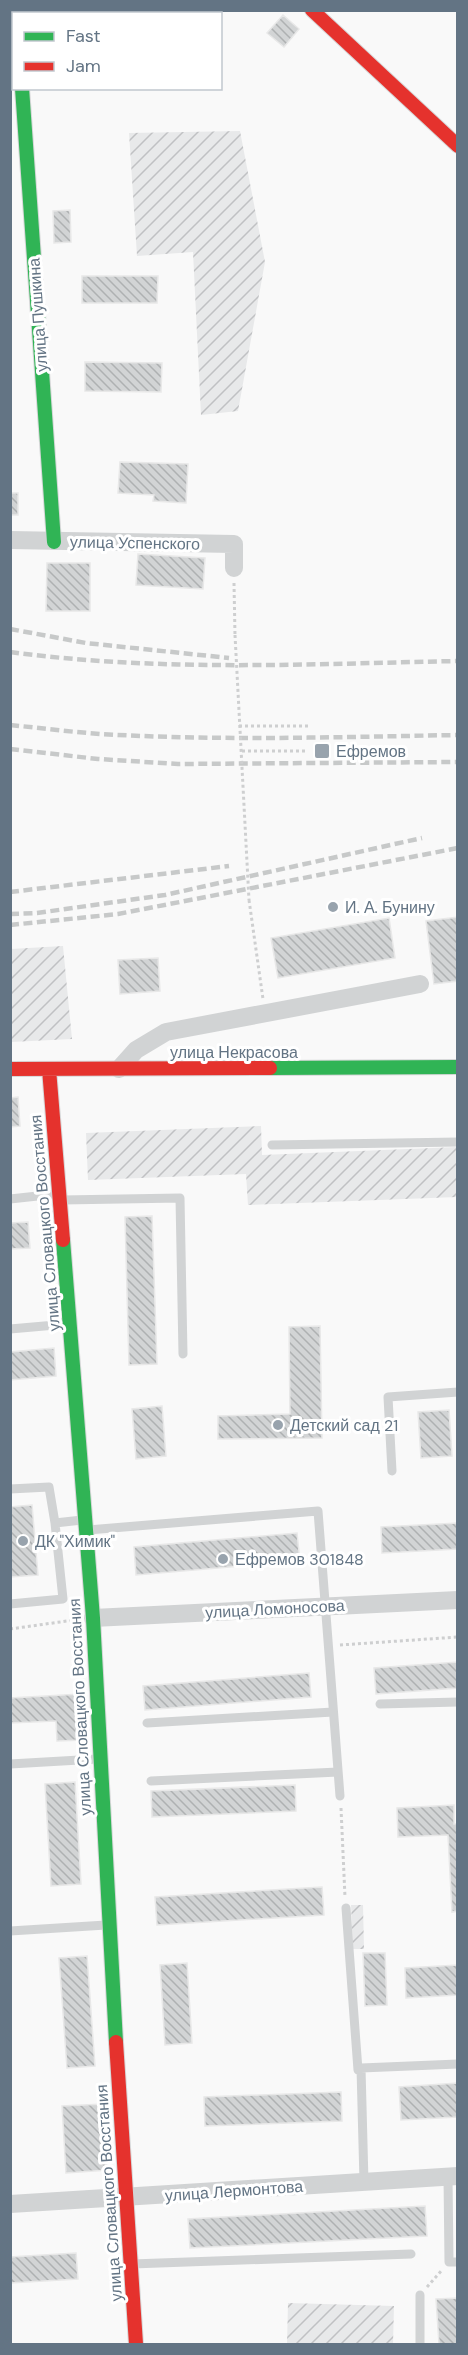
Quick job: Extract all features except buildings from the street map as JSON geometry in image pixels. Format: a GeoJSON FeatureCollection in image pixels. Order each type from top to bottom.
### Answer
{"type":"FeatureCollection","features":[{"type":"Feature","properties":{"kind":"street"},"geometry":{"type":"LineString","coordinates":[[312,10],[458,146]]}},
{"type":"Feature","properties":{"kind":"street","name":"улица Пушкина"},"geometry":{"type":"LineString","coordinates":[[22,90],[54,542]]}},
{"type":"Feature","properties":{"kind":"street","name":"улица Успенского"},"geometry":{"type":"LineString","coordinates":[[10,540],[234,544],[234,568]]}},
{"type":"Feature","properties":{"kind":"street"},"geometry":{"type":"LineString","coordinates":[[118,1069],[136,1050],[166,1032],[420,984]]}},
{"type":"Feature","properties":{"kind":"street","name":"улица Некрасова"},"geometry":{"type":"LineString","coordinates":[[10,1069],[458,1067]]}},
{"type":"Feature","properties":{"kind":"street","name":"улица Словацкого Восстания"},"geometry":{"type":"LineString","coordinates":[[49,1069],[93,1618],[108,1925],[136,2344]]}},
{"type":"Feature","properties":{"kind":"street","name":"улица Ломоносова"},"geometry":{"type":"LineString","coordinates":[[93,1618],[458,1600]]}},
{"type":"Feature","properties":{"kind":"street","name":"улица Лермонтова"},"geometry":{"type":"LineString","coordinates":[[10,2204],[453,2176]]}},
{"type":"Feature","properties":{"kind":"lane"},"geometry":{"type":"LineString","coordinates":[[272,1145],[458,1142]]}},
{"type":"Feature","properties":{"kind":"lane"},"geometry":{"type":"LineString","coordinates":[[10,1199],[180,1198],[183,1354]]}},
{"type":"Feature","properties":{"kind":"lane"},"geometry":{"type":"LineString","coordinates":[[10,1329],[69,1323]]}},
{"type":"Feature","properties":{"kind":"lane"},"geometry":{"type":"LineString","coordinates":[[392,1471],[388,1397],[458,1392]]}},
{"type":"Feature","properties":{"kind":"lane"},"geometry":{"type":"LineString","coordinates":[[10,1480],[23,1488]]}},
{"type":"Feature","properties":{"kind":"lane"},"geometry":{"type":"LineString","coordinates":[[10,1489],[48,1487],[55,1523],[63,1599],[10,1604]]}},
{"type":"Feature","properties":{"kind":"lane"},"geometry":{"type":"LineString","coordinates":[[55,1523],[85,1525],[318,1511],[340,1796]]}},
{"type":"Feature","properties":{"kind":"lane"},"geometry":{"type":"LineString","coordinates":[[380,1704],[458,1702]]}},
{"type":"Feature","properties":{"kind":"lane"},"geometry":{"type":"LineString","coordinates":[[147,1723],[333,1712]]}},
{"type":"Feature","properties":{"kind":"lane"},"geometry":{"type":"LineString","coordinates":[[10,1764],[100,1759]]}},
{"type":"Feature","properties":{"kind":"lane"},"geometry":{"type":"LineString","coordinates":[[151,1781],[338,1772]]}},
{"type":"Feature","properties":{"kind":"lane"},"geometry":{"type":"LineString","coordinates":[[346,1908],[357,2070],[458,2064]]}},
{"type":"Feature","properties":{"kind":"lane"},"geometry":{"type":"LineString","coordinates":[[10,1931],[108,1925]]}},
{"type":"Feature","properties":{"kind":"lane"},"geometry":{"type":"LineString","coordinates":[[361,2068],[364,2182]]}},
{"type":"Feature","properties":{"kind":"lane"},"geometry":{"type":"LineString","coordinates":[[453,2176],[453,2262]]}},
{"type":"Feature","properties":{"kind":"lane"},"geometry":{"type":"LineString","coordinates":[[130,2265],[411,2254]]}},
{"type":"Feature","properties":{"kind":"lane"},"geometry":{"type":"LineString","coordinates":[[420,2295],[420,2344]]}},
{"type":"Feature","properties":{"kind":"path"},"geometry":{"type":"LineString","coordinates":[[234,568],[239,726],[249,900],[265,1014]]}},
{"type":"Feature","properties":{"kind":"path"},"geometry":{"type":"LineString","coordinates":[[239,726],[310,726]]}},
{"type":"Feature","properties":{"kind":"path"},"geometry":{"type":"LineString","coordinates":[[242,751],[307,751]]}},
{"type":"Feature","properties":{"kind":"path"},"geometry":{"type":"LineString","coordinates":[[10,1629],[93,1618]]}},
{"type":"Feature","properties":{"kind":"path"},"geometry":{"type":"LineString","coordinates":[[328,1646],[458,1637]]}},
{"type":"Feature","properties":{"kind":"path"},"geometry":{"type":"LineString","coordinates":[[340,1796],[346,1908]]}},
{"type":"Feature","properties":{"kind":"path"},"geometry":{"type":"LineString","coordinates":[[420,2295],[453,2262]]}},
{"type":"Feature","properties":{"kind":"shaded area"},"geometry":{"type":"Polygon","coordinates":[[[240,131],[265,262],[238,411],[201,415],[193,252],[137,256],[129,133],[240,131]]]}},
{"type":"Feature","properties":{"kind":"shaded area"},"geometry":{"type":"Polygon","coordinates":[[[63,946],[72,1039],[11,1042],[11,949],[63,946]]]}},
{"type":"Feature","properties":{"kind":"shaded area"},"geometry":{"type":"Polygon","coordinates":[[[261,1126],[262,1155],[457,1147],[457,1197],[248,1205],[246,1174],[88,1180],[86,1133],[261,1126]]]}},
{"type":"Feature","properties":{"kind":"shaded area"},"geometry":{"type":"Polygon","coordinates":[[[351,1905],[363,1905],[364,1949],[353,1949],[351,1905]]]}},
{"type":"Feature","properties":{"kind":"shaded area"},"geometry":{"type":"Polygon","coordinates":[[[288,2303],[394,2306],[393,2344],[287,2344],[288,2303]]]}},
{"type":"Feature","properties":{"kind":"railway"},"geometry":{"type":"LineString","coordinates":[[10,629],[86,643],[229,658]]}},
{"type":"Feature","properties":{"kind":"railway"},"geometry":{"type":"LineString","coordinates":[[10,652],[66,658],[178,664],[290,665],[458,661]]}},
{"type":"Feature","properties":{"kind":"railway"},"geometry":{"type":"LineString","coordinates":[[10,725],[101,734],[190,737],[458,735]]}},
{"type":"Feature","properties":{"kind":"railway"},"geometry":{"type":"LineString","coordinates":[[10,749],[98,759],[178,764],[458,762]]}},
{"type":"Feature","properties":{"kind":"railway"},"geometry":{"type":"LineString","coordinates":[[10,914],[37,913],[165,895],[422,838]]}},
{"type":"Feature","properties":{"kind":"railway"},"geometry":{"type":"LineString","coordinates":[[10,925],[118,914],[458,848]]}},
{"type":"Feature","properties":{"kind":"railway"},"geometry":{"type":"LineString","coordinates":[[10,892],[229,866]]}},
{"type":"Feature","properties":{"kind":"traffic: fast"},"geometry":{"type":"LineString","coordinates":[[22,90],[54,542]]}},
{"type":"Feature","properties":{"kind":"traffic: fast"},"geometry":{"type":"LineString","coordinates":[[270,1068],[458,1067]]}},
{"type":"Feature","properties":{"kind":"traffic: fast"},"geometry":{"type":"LineString","coordinates":[[63,1240],[93,1618],[116,2042]]}},
{"type":"Feature","properties":{"kind":"traffic: jam"},"geometry":{"type":"LineString","coordinates":[[312,10],[458,146]]}},
{"type":"Feature","properties":{"kind":"traffic: jam"},"geometry":{"type":"LineString","coordinates":[[10,1069],[270,1068]]}},
{"type":"Feature","properties":{"kind":"traffic: jam"},"geometry":{"type":"LineString","coordinates":[[49,1069],[63,1240]]}},
{"type":"Feature","properties":{"kind":"traffic: jam"},"geometry":{"type":"LineString","coordinates":[[116,2042],[136,2344]]}},
{"type":"Feature","properties":{"kind":"place","name":"Ефремов"},"geometry":{"type":"Point","coordinates":[322,751]}},
{"type":"Feature","properties":{"kind":"place","name":"И. А. Бунину"},"geometry":{"type":"Point","coordinates":[333,907]}},
{"type":"Feature","properties":{"kind":"place","name":"Детский сад 21"},"geometry":{"type":"Point","coordinates":[278,1425]}},
{"type":"Feature","properties":{"kind":"place","name":"ДК \"Химик\""},"geometry":{"type":"Point","coordinates":[23,1541]}},
{"type":"Feature","properties":{"kind":"place","name":"Ефремов 301848"},"geometry":{"type":"Point","coordinates":[223,1559]}}]}
